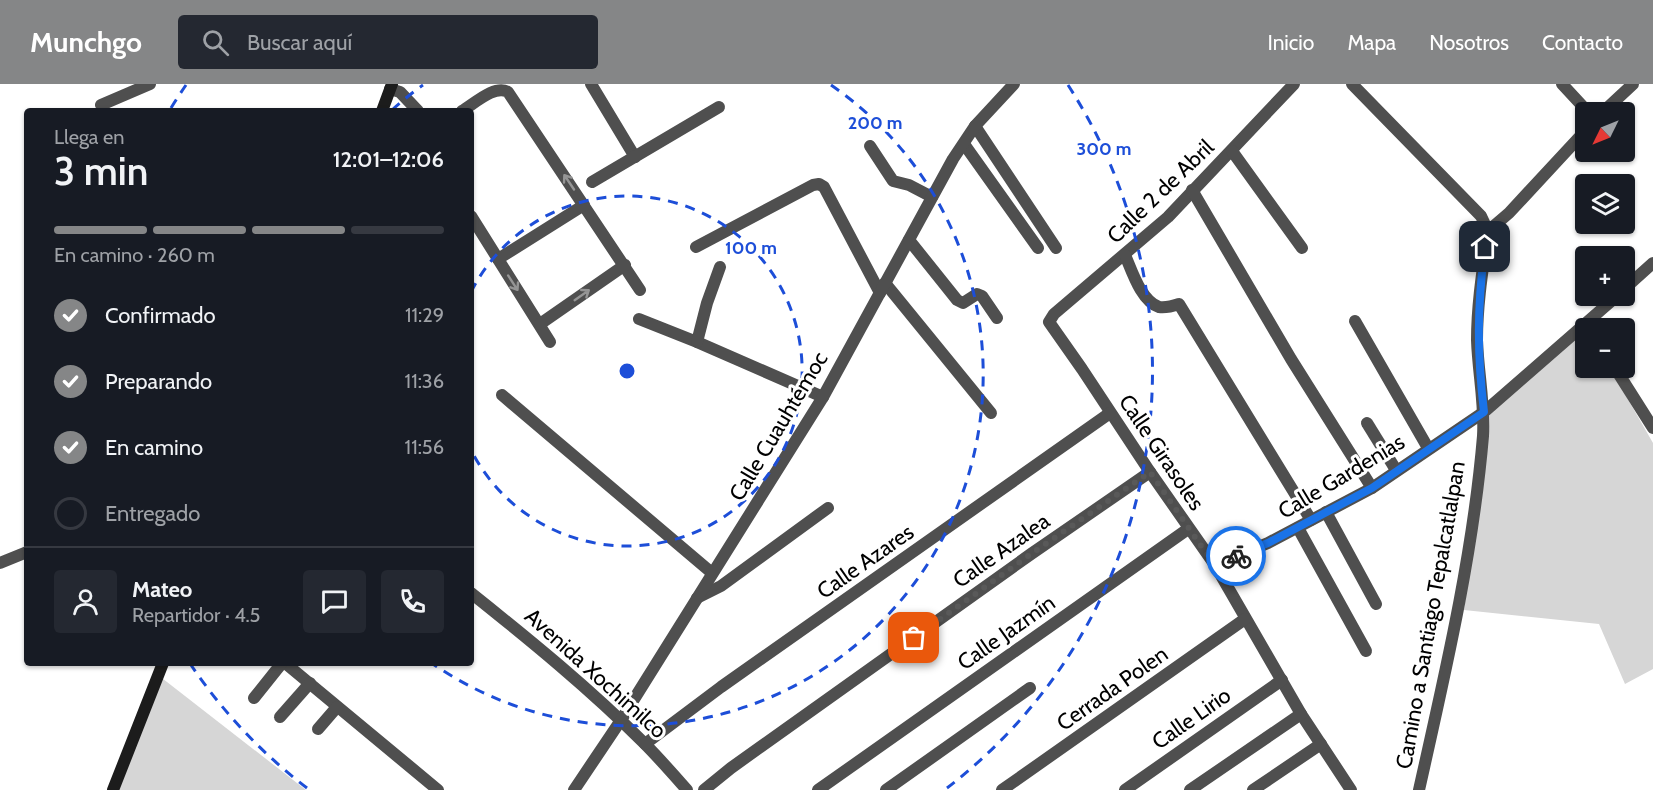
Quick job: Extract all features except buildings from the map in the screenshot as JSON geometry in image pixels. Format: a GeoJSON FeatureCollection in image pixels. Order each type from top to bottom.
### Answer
{"type":"FeatureCollection","features":[{"type":"Feature","properties":{"kind":"main road"},"geometry":{"type":"LineString","coordinates":[[383,108],[391,87]]}},
{"type":"Feature","properties":{"kind":"main road"},"geometry":{"type":"LineString","coordinates":[[113,790],[162,666]]}},
{"type":"Feature","properties":{"kind":"street"},"geometry":{"type":"LineString","coordinates":[[101,105],[148,84]]}},
{"type":"Feature","properties":{"kind":"street"},"geometry":{"type":"LineString","coordinates":[[591,84],[635,157]]}},
{"type":"Feature","properties":{"kind":"street","name":"Calle Cuauhtémoc"},"geometry":{"type":"LineString","coordinates":[[574,790],[621,720],[823,397],[963,144],[975,126],[1014,84]]}},
{"type":"Feature","properties":{"kind":"street","name":"Calle 2 de Abril"},"geometry":{"type":"LineString","coordinates":[[1049,322],[1054,314],[1168,217],[1294,84]]}},
{"type":"Feature","properties":{"kind":"street"},"geometry":{"type":"LineString","coordinates":[[1352,84],[1481,216],[1488,231],[1509,213],[1575,142]]}},
{"type":"Feature","properties":{"kind":"street"},"geometry":{"type":"LineString","coordinates":[[1562,84],[1579,102]]}},
{"type":"Feature","properties":{"kind":"street"},"geometry":{"type":"LineString","coordinates":[[1614,102],[1633,84]]}},
{"type":"Feature","properties":{"kind":"street"},"geometry":{"type":"LineString","coordinates":[[391,87],[400,92],[415,108]]}},
{"type":"Feature","properties":{"kind":"street"},"geometry":{"type":"LineString","coordinates":[[467,108],[497,90],[504,89],[508,92],[640,290]]}},
{"type":"Feature","properties":{"kind":"street"},"geometry":{"type":"LineString","coordinates":[[592,182],[719,107]]}},
{"type":"Feature","properties":{"kind":"street"},"geometry":{"type":"LineString","coordinates":[[975,126],[1056,248]]}},
{"type":"Feature","properties":{"kind":"street"},"geometry":{"type":"LineString","coordinates":[[963,144],[1038,249]]}},
{"type":"Feature","properties":{"kind":"street"},"geometry":{"type":"LineString","coordinates":[[870,146],[892,181],[909,185],[932,197]]}},
{"type":"Feature","properties":{"kind":"street"},"geometry":{"type":"LineString","coordinates":[[1232,150],[1302,248]]}},
{"type":"Feature","properties":{"kind":"street"},"geometry":{"type":"LineString","coordinates":[[696,247],[813,185],[819,184],[824,187],[883,288],[991,413]]}},
{"type":"Feature","properties":{"kind":"street"},"geometry":{"type":"LineString","coordinates":[[1192,190],[1372,488]]}},
{"type":"Feature","properties":{"kind":"street"},"geometry":{"type":"LineString","coordinates":[[498,259],[584,205]]}},
{"type":"Feature","properties":{"kind":"street"},"geometry":{"type":"LineString","coordinates":[[474,221],[550,342]]}},
{"type":"Feature","properties":{"kind":"street","name":"Camino a Santiago Tepalcatlalpan"},"geometry":{"type":"LineString","coordinates":[[1419,790],[1442,689],[1470,535],[1483,436],[1484,412],[1478,331],[1488,231]]}},
{"type":"Feature","properties":{"kind":"street"},"geometry":{"type":"LineString","coordinates":[[909,240],[957,300],[963,303],[977,294],[982,296],[997,318]]}},
{"type":"Feature","properties":{"kind":"street"},"geometry":{"type":"LineString","coordinates":[[1125,255],[1143,294],[1158,306],[1168,307],[1179,304],[1311,520]]}},
{"type":"Feature","properties":{"kind":"street"},"geometry":{"type":"LineString","coordinates":[[1635,279],[1653,263]]}},
{"type":"Feature","properties":{"kind":"street"},"geometry":{"type":"LineString","coordinates":[[540,324],[625,266]]}},
{"type":"Feature","properties":{"kind":"street"},"geometry":{"type":"LineString","coordinates":[[697,342],[707,303],[720,267]]}},
{"type":"Feature","properties":{"kind":"street","name":"Calle Gardenias"},"geometry":{"type":"LineString","coordinates":[[1597,318],[1608,306]]}},
{"type":"Feature","properties":{"kind":"street"},"geometry":{"type":"LineString","coordinates":[[639,319],[823,397]]}},
{"type":"Feature","properties":{"kind":"street"},"geometry":{"type":"LineString","coordinates":[[1355,321],[1428,448]]}},
{"type":"Feature","properties":{"kind":"street","name":"Calle Girasoles"},"geometry":{"type":"LineString","coordinates":[[1049,322],[1215,566],[1301,714],[1350,790]]}},
{"type":"Feature","properties":{"kind":"street","name":"Calle Gardenias"},"geometry":{"type":"LineString","coordinates":[[1215,566],[1268,543],[1372,488],[1484,412],[1575,337]]}},
{"type":"Feature","properties":{"kind":"street"},"geometry":{"type":"LineString","coordinates":[[1621,378],[1653,428]]}},
{"type":"Feature","properties":{"kind":"street"},"geometry":{"type":"LineString","coordinates":[[502,395],[712,573]]}},
{"type":"Feature","properties":{"kind":"street","name":"Calle Azares"},"geometry":{"type":"LineString","coordinates":[[645,744],[721,687],[1110,412]]}},
{"type":"Feature","properties":{"kind":"street"},"geometry":{"type":"LineString","coordinates":[[1367,423],[1396,470]]}},
{"type":"Feature","properties":{"kind":"street","name":"Calle Azalea"},"geometry":{"type":"LineString","coordinates":[[704,790],[731,768],[1031,554],[1150,472]]}},
{"type":"Feature","properties":{"kind":"street"},"geometry":{"type":"LineString","coordinates":[[696,599],[721,585],[828,508]]}},
{"type":"Feature","properties":{"kind":"street"},"geometry":{"type":"LineString","coordinates":[[1326,512],[1376,604]]}},
{"type":"Feature","properties":{"kind":"street"},"geometry":{"type":"LineString","coordinates":[[1298,528],[1366,651]]}},
{"type":"Feature","properties":{"kind":"street","name":"Calle Jazmín"},"geometry":{"type":"LineString","coordinates":[[818,790],[1188,529]]}},
{"type":"Feature","properties":{"kind":"street"},"geometry":{"type":"LineString","coordinates":[[0,563],[24,553]]}},
{"type":"Feature","properties":{"kind":"street","name":"Avenida Xochimilco"},"geometry":{"type":"LineString","coordinates":[[474,595],[621,720],[687,790]]}},
{"type":"Feature","properties":{"kind":"street","name":"Cerrada Polen"},"geometry":{"type":"LineString","coordinates":[[1002,790],[1245,620]]}},
{"type":"Feature","properties":{"kind":"street"},"geometry":{"type":"LineString","coordinates":[[254,698],[281,666]]}},
{"type":"Feature","properties":{"kind":"street"},"geometry":{"type":"LineString","coordinates":[[288,666],[438,790]]}},
{"type":"Feature","properties":{"kind":"street","name":"Calle Lirio"},"geometry":{"type":"LineString","coordinates":[[1125,790],[1281,680]]}},
{"type":"Feature","properties":{"kind":"street"},"geometry":{"type":"LineString","coordinates":[[280,717],[310,683]]}},
{"type":"Feature","properties":{"kind":"street"},"geometry":{"type":"LineString","coordinates":[[886,790],[1030,688]]}},
{"type":"Feature","properties":{"kind":"street"},"geometry":{"type":"LineString","coordinates":[[318,729],[337,707]]}},
{"type":"Feature","properties":{"kind":"street"},"geometry":{"type":"LineString","coordinates":[[1190,790],[1301,714]]}},
{"type":"Feature","properties":{"kind":"street"},"geometry":{"type":"LineString","coordinates":[[1253,790],[1321,744]]}},
{"type":"Feature","properties":{"kind":"shaded area"},"geometry":{"type":"Polygon","coordinates":[[[1575,339],[1575,378],[1616,378],[1653,443],[1653,669],[1625,684],[1599,624],[1464,610],[1490,409],[1575,339]]]}},
{"type":"Feature","properties":{"kind":"shaded area"},"geometry":{"type":"Polygon","coordinates":[[[158,675],[306,790],[116,790],[158,675]]]}},
{"type":"Feature","properties":{"kind":"way so far"},"geometry":{"type":"LineString","coordinates":[[914,638],[1150,472],[1215,566],[1236,556]]}},
{"type":"Feature","properties":{"kind":"route"},"geometry":{"type":"LineString","coordinates":[[1236,556],[1268,543],[1372,488],[1484,412],[1479,368],[1478,311],[1485,247]]}}]}
